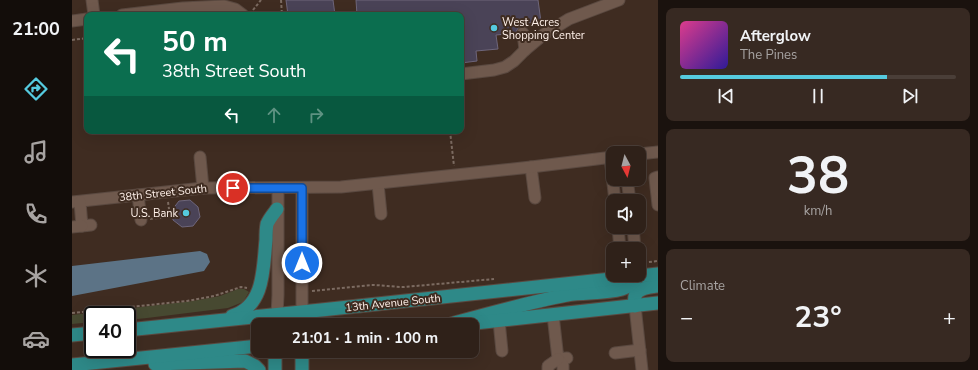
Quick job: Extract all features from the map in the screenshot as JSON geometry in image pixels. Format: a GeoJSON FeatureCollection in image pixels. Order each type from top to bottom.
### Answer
{"type":"FeatureCollection","features":[{"type":"Feature","properties":{"kind":"main road"},"geometry":{"type":"LineString","coordinates":[[217,321],[238,314],[246,309],[253,300],[260,285],[267,224],[277,209]]}},
{"type":"Feature","properties":{"kind":"main road","name":"13th Avenue South"},"geometry":{"type":"LineString","coordinates":[[646,273],[658,274]]}},
{"type":"Feature","properties":{"kind":"main road","name":"13th Avenue South"},"geometry":{"type":"LineString","coordinates":[[302,318],[606,278]]}},
{"type":"Feature","properties":{"kind":"main road"},"geometry":{"type":"LineString","coordinates":[[472,318],[550,298],[622,289],[629,286],[632,282]]}},
{"type":"Feature","properties":{"kind":"main road"},"geometry":{"type":"LineString","coordinates":[[635,306],[634,297],[637,293],[644,288],[658,286]]}},
{"type":"Feature","properties":{"kind":"main road"},"geometry":{"type":"LineString","coordinates":[[479,323],[658,303]]}},
{"type":"Feature","properties":{"kind":"main road","name":"13th Avenue South"},"geometry":{"type":"LineString","coordinates":[[136,329],[217,321],[251,320]]}},
{"type":"Feature","properties":{"kind":"main road"},"geometry":{"type":"LineString","coordinates":[[72,335],[84,334]]}},
{"type":"Feature","properties":{"kind":"main road"},"geometry":{"type":"LineString","coordinates":[[72,364],[251,347]]}},
{"type":"Feature","properties":{"kind":"main road"},"geometry":{"type":"LineString","coordinates":[[274,370],[275,358]]}},
{"type":"Feature","properties":{"kind":"main road"},"geometry":{"type":"LineString","coordinates":[[302,358],[302,370]]}},
{"type":"Feature","properties":{"kind":"main road"},"geometry":{"type":"LineString","coordinates":[[99,362],[162,364],[245,361],[255,366],[259,370]]}},
{"type":"Feature","properties":{"kind":"street"},"geometry":{"type":"LineString","coordinates":[[92,0],[94,12]]}},
{"type":"Feature","properties":{"kind":"street"},"geometry":{"type":"LineString","coordinates":[[464,74],[494,70],[505,67],[514,61],[543,35],[569,19],[619,0]]}},
{"type":"Feature","properties":{"kind":"street"},"geometry":{"type":"LineString","coordinates":[[148,12],[183,8],[224,6],[248,12]]}},
{"type":"Feature","properties":{"kind":"street"},"geometry":{"type":"LineString","coordinates":[[72,21],[84,19]]}},
{"type":"Feature","properties":{"kind":"street"},"geometry":{"type":"LineString","coordinates":[[522,33],[525,50]]}},
{"type":"Feature","properties":{"kind":"street"},"geometry":{"type":"LineString","coordinates":[[646,153],[658,152]]}},
{"type":"Feature","properties":{"kind":"street"},"geometry":{"type":"LineString","coordinates":[[200,157],[203,188]]}},
{"type":"Feature","properties":{"kind":"street","name":"38th Street South"},"geometry":{"type":"LineString","coordinates":[[76,202],[203,188],[302,188],[378,184],[606,158]]}},
{"type":"Feature","properties":{"kind":"street"},"geometry":{"type":"LineString","coordinates":[[531,167],[535,198]]}},
{"type":"Feature","properties":{"kind":"street"},"geometry":{"type":"LineString","coordinates":[[658,177],[655,178],[658,205]]}},
{"type":"Feature","properties":{"kind":"street"},"geometry":{"type":"LineString","coordinates":[[378,184],[381,214]]}},
{"type":"Feature","properties":{"kind":"street"},"geometry":{"type":"LineString","coordinates":[[277,318],[278,188]]}},
{"type":"Feature","properties":{"kind":"street"},"geometry":{"type":"LineString","coordinates":[[302,188],[302,318]]}},
{"type":"Feature","properties":{"kind":"street"},"geometry":{"type":"LineString","coordinates":[[138,195],[141,220]]}},
{"type":"Feature","properties":{"kind":"street"},"geometry":{"type":"LineString","coordinates":[[76,202],[82,226]]}},
{"type":"Feature","properties":{"kind":"street"},"geometry":{"type":"LineString","coordinates":[[635,306],[642,370]]}},
{"type":"Feature","properties":{"kind":"street"},"geometry":{"type":"LineString","coordinates":[[553,315],[563,370]]}},
{"type":"Feature","properties":{"kind":"street"},"geometry":{"type":"LineString","coordinates":[[499,321],[502,351]]}},
{"type":"Feature","properties":{"kind":"street"},"geometry":{"type":"LineString","coordinates":[[615,353],[640,350]]}},
{"type":"Feature","properties":{"kind":"street"},"geometry":{"type":"LineString","coordinates":[[548,370],[548,366],[561,362]]}},
{"type":"Feature","properties":{"kind":"street"},"geometry":{"type":"LineString","coordinates":[[553,370],[553,367],[561,362]]}},
{"type":"Feature","properties":{"kind":"path"},"geometry":{"type":"LineString","coordinates":[[248,12],[261,0]]}},
{"type":"Feature","properties":{"kind":"path"},"geometry":{"type":"LineString","coordinates":[[281,0],[282,12]]}},
{"type":"Feature","properties":{"kind":"path"},"geometry":{"type":"LineString","coordinates":[[72,40],[84,38]]}},
{"type":"Feature","properties":{"kind":"path"},"geometry":{"type":"LineString","coordinates":[[450,134],[454,166]]}},
{"type":"Feature","properties":{"kind":"path"},"geometry":{"type":"LineString","coordinates":[[141,220],[171,216],[166,192]]}},
{"type":"Feature","properties":{"kind":"path"},"geometry":{"type":"LineString","coordinates":[[646,268],[658,261]]}},
{"type":"Feature","properties":{"kind":"path"},"geometry":{"type":"LineString","coordinates":[[315,291],[371,285],[404,287],[500,278]]}},
{"type":"Feature","properties":{"kind":"path"},"geometry":{"type":"LineString","coordinates":[[72,313],[187,301],[214,296],[241,287],[252,290]]}},
{"type":"Feature","properties":{"kind":"green space"},"geometry":{"type":"Polygon","coordinates":[[[238,289],[244,289],[249,292],[243,302],[228,308],[136,319],[136,308],[193,301],[220,296],[238,289]]]}},
{"type":"Feature","properties":{"kind":"green space"},"geometry":{"type":"Polygon","coordinates":[[[84,314],[84,323],[72,324],[72,315],[84,314]]]}},
{"type":"Feature","properties":{"kind":"green space"},"geometry":{"type":"Polygon","coordinates":[[[239,366],[249,370],[191,370],[239,366]]]}},
{"type":"Feature","properties":{"kind":"water"},"geometry":{"type":"Polygon","coordinates":[[[200,251],[207,254],[210,262],[204,271],[72,296],[72,266],[200,251]]]}},
{"type":"Feature","properties":{"kind":"building"},"geometry":{"type":"Polygon","coordinates":[[[286,0],[333,0],[335,12],[288,12],[286,0]]]}},
{"type":"Feature","properties":{"kind":"building","name":"West Acres Shopping Center"},"geometry":{"type":"Polygon","coordinates":[[[356,0],[538,0],[541,22],[527,23],[527,28],[523,26],[519,27],[516,33],[496,35],[498,49],[476,51],[477,61],[464,63],[464,12],[357,12],[356,0]]]}},
{"type":"Feature","properties":{"kind":"building","name":"U.S. Bank"},"geometry":{"type":"Polygon","coordinates":[[[190,200],[198,207],[200,217],[193,226],[182,227],[173,220],[172,210],[179,201],[190,200]]]}},
{"type":"Feature","properties":{"kind":"place","name":"West Acres Shopping Center"},"geometry":{"type":"Point","coordinates":[494,28]}},
{"type":"Feature","properties":{"kind":"place","name":"U.S. Bank"},"geometry":{"type":"Point","coordinates":[186,213]}},
{"type":"Feature","properties":{"kind":"route"},"geometry":{"type":"LineString","coordinates":[[233,188],[302,188],[302,263]]}}]}
